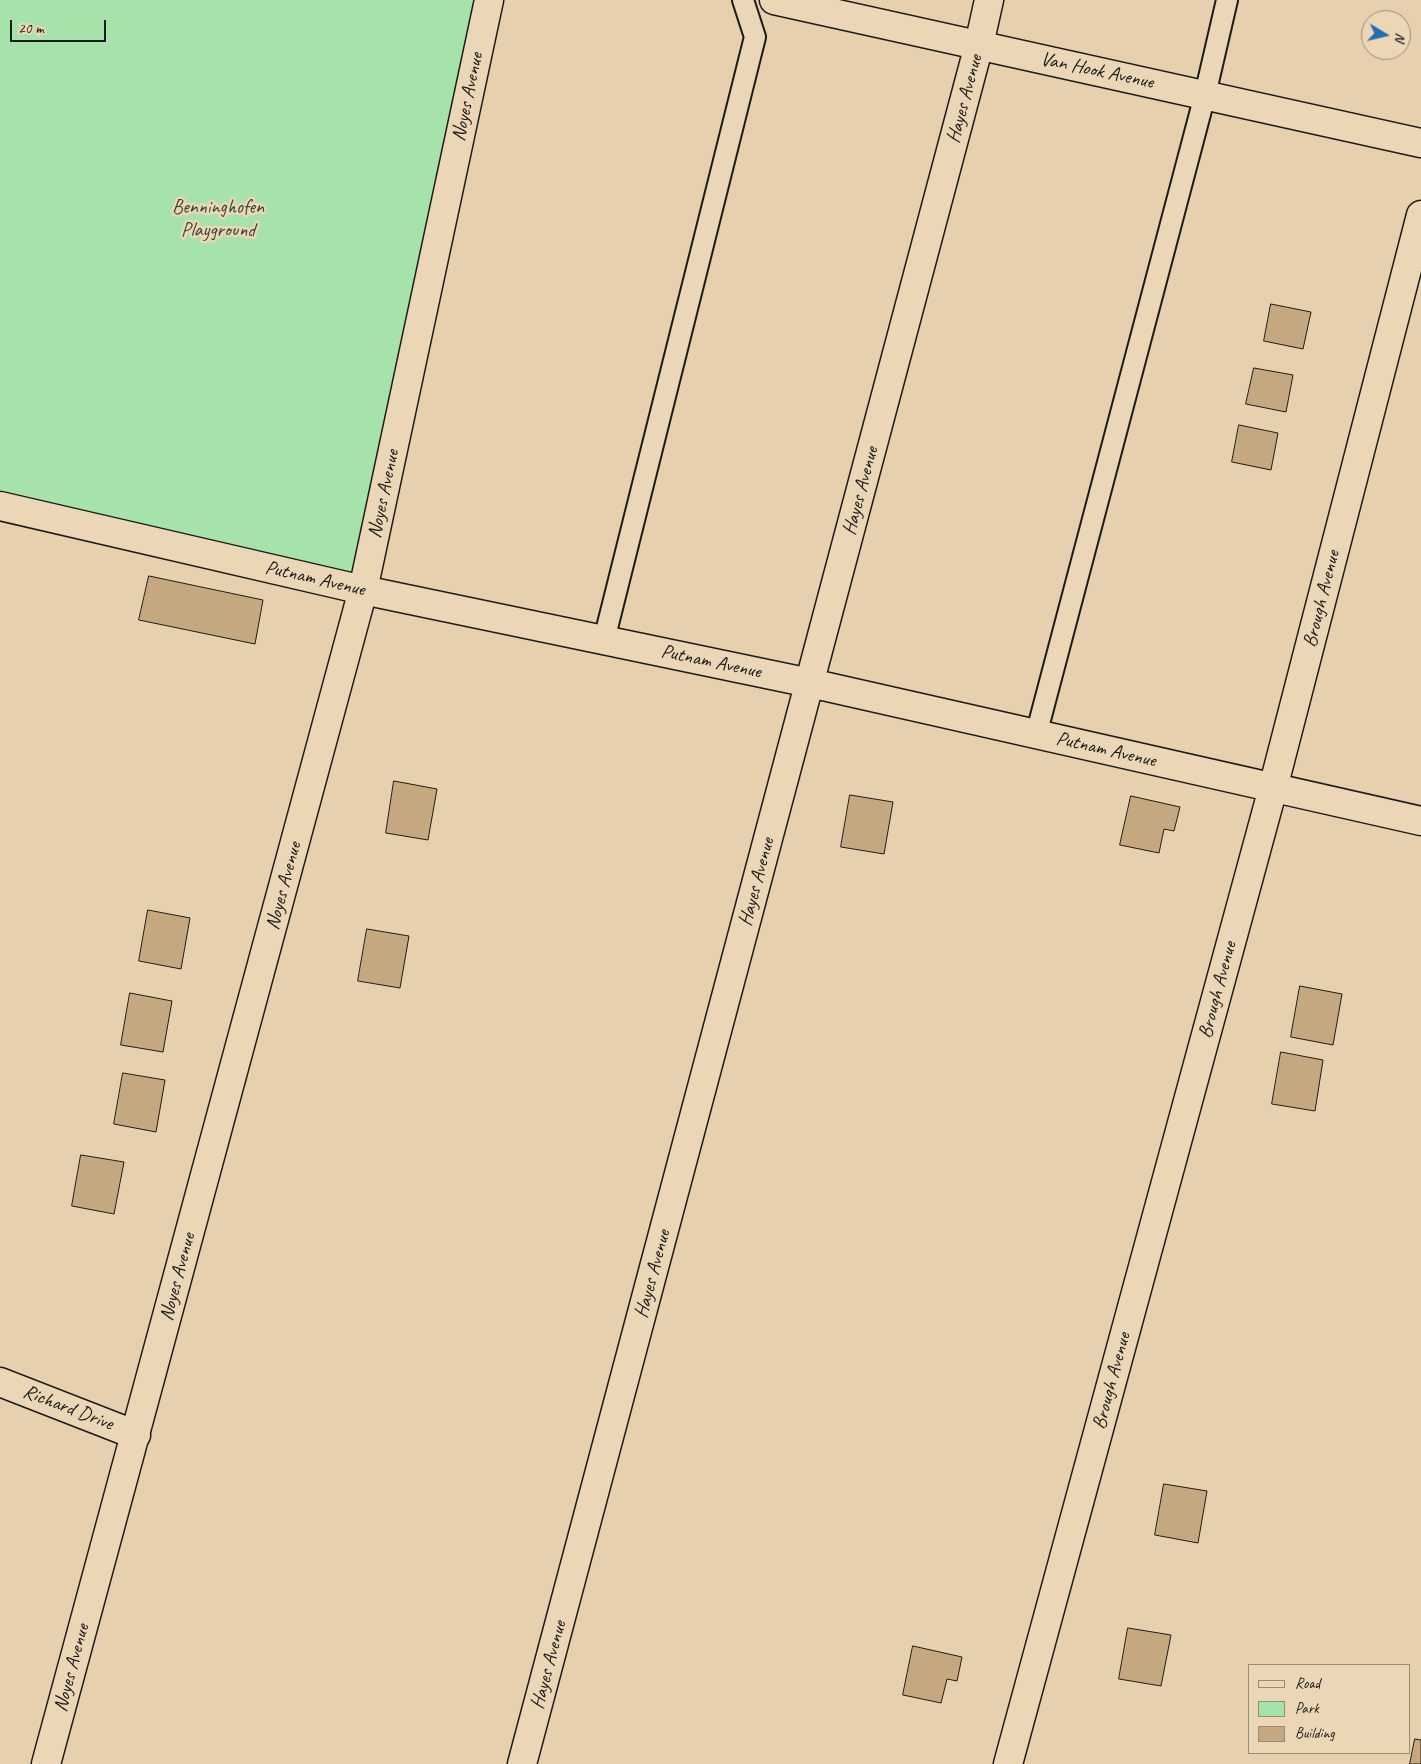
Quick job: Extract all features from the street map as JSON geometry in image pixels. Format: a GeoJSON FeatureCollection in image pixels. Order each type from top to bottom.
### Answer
{"type":"FeatureCollection","features":[{"type":"Feature","properties":{"kind":"street","name":"Noyes Avenue"},"geometry":{"type":"LineString","coordinates":[[46,1764],[363,590],[489,0]]}},
{"type":"Feature","properties":{"kind":"street","name":"Van Hook Avenue"},"geometry":{"type":"LineString","coordinates":[[774,0],[1421,142]]}},
{"type":"Feature","properties":{"kind":"street","name":"Hayes Avenue"},"geometry":{"type":"LineString","coordinates":[[522,1764],[979,45],[989,0]]}},
{"type":"Feature","properties":{"kind":"street","name":"Brough Avenue"},"geometry":{"type":"LineString","coordinates":[[1008,1764],[1273,788],[1421,215]]}},
{"type":"Feature","properties":{"kind":"street","name":"Putnam Avenue"},"geometry":{"type":"LineString","coordinates":[[0,506],[363,590],[810,683],[1421,822]]}},
{"type":"Feature","properties":{"kind":"street","name":"Richard Drive"},"geometry":{"type":"LineString","coordinates":[[0,1382],[136,1435]]}},
{"type":"Feature","properties":{"kind":"lane"},"geometry":{"type":"LineString","coordinates":[[604,640],[755,37],[743,0]]}},
{"type":"Feature","properties":{"kind":"lane"},"geometry":{"type":"LineString","coordinates":[[1036,735],[1205,95],[1226,0]]}},
{"type":"Feature","properties":{"kind":"green space","name":"Benninghofen Playground"},"geometry":{"type":"Polygon","coordinates":[[[0,0],[489,0],[363,590],[0,506],[0,0]]]}},
{"type":"Feature","properties":{"kind":"building"},"geometry":{"type":"Polygon","coordinates":[[[1271,304],[1311,312],[1303,349],[1264,341],[1271,304]]]}},
{"type":"Feature","properties":{"kind":"building"},"geometry":{"type":"Polygon","coordinates":[[[1254,368],[1293,375],[1286,412],[1246,404],[1254,368]]]}},
{"type":"Feature","properties":{"kind":"building"},"geometry":{"type":"Polygon","coordinates":[[[1239,425],[1278,433],[1271,470],[1232,462],[1239,425]]]}},
{"type":"Feature","properties":{"kind":"building"},"geometry":{"type":"Polygon","coordinates":[[[149,576],[263,600],[255,644],[139,620],[149,576]]]}},
{"type":"Feature","properties":{"kind":"building"},"geometry":{"type":"Polygon","coordinates":[[[394,781],[437,789],[428,840],[386,833],[394,781]]]}},
{"type":"Feature","properties":{"kind":"building"},"geometry":{"type":"Polygon","coordinates":[[[850,795],[893,802],[884,854],[841,847],[850,795]]]}},
{"type":"Feature","properties":{"kind":"building"},"geometry":{"type":"Polygon","coordinates":[[[1131,796],[1180,807],[1174,831],[1164,829],[1159,853],[1120,845],[1131,796]]]}},
{"type":"Feature","properties":{"kind":"building"},"geometry":{"type":"Polygon","coordinates":[[[148,910],[190,918],[181,969],[139,961],[148,910]]]}},
{"type":"Feature","properties":{"kind":"building"},"geometry":{"type":"Polygon","coordinates":[[[367,929],[409,936],[400,988],[358,981],[367,929]]]}},
{"type":"Feature","properties":{"kind":"building"},"geometry":{"type":"Polygon","coordinates":[[[1300,986],[1342,994],[1333,1045],[1291,1037],[1300,986]]]}},
{"type":"Feature","properties":{"kind":"building"},"geometry":{"type":"Polygon","coordinates":[[[130,993],[172,1001],[163,1052],[121,1045],[130,993]]]}},
{"type":"Feature","properties":{"kind":"building"},"geometry":{"type":"Polygon","coordinates":[[[1281,1052],[1323,1060],[1315,1111],[1272,1104],[1281,1052]]]}},
{"type":"Feature","properties":{"kind":"building"},"geometry":{"type":"Polygon","coordinates":[[[123,1073],[165,1080],[156,1132],[114,1124],[123,1073]]]}},
{"type":"Feature","properties":{"kind":"building"},"geometry":{"type":"Polygon","coordinates":[[[81,1155],[124,1162],[114,1214],[72,1206],[81,1155]]]}},
{"type":"Feature","properties":{"kind":"building"},"geometry":{"type":"Polygon","coordinates":[[[1164,1484],[1207,1491],[1198,1543],[1155,1535],[1164,1484]]]}},
{"type":"Feature","properties":{"kind":"building"},"geometry":{"type":"Polygon","coordinates":[[[1128,1628],[1171,1635],[1161,1686],[1119,1679],[1128,1628]]]}},
{"type":"Feature","properties":{"kind":"building"},"geometry":{"type":"Polygon","coordinates":[[[913,1646],[962,1657],[957,1681],[947,1679],[941,1703],[903,1695],[913,1646]]]}},
{"type":"Feature","properties":{"kind":"building"},"geometry":{"type":"Polygon","coordinates":[[[1415,1739],[1421,1740],[1421,1764],[1410,1764],[1415,1739]]]}}]}
